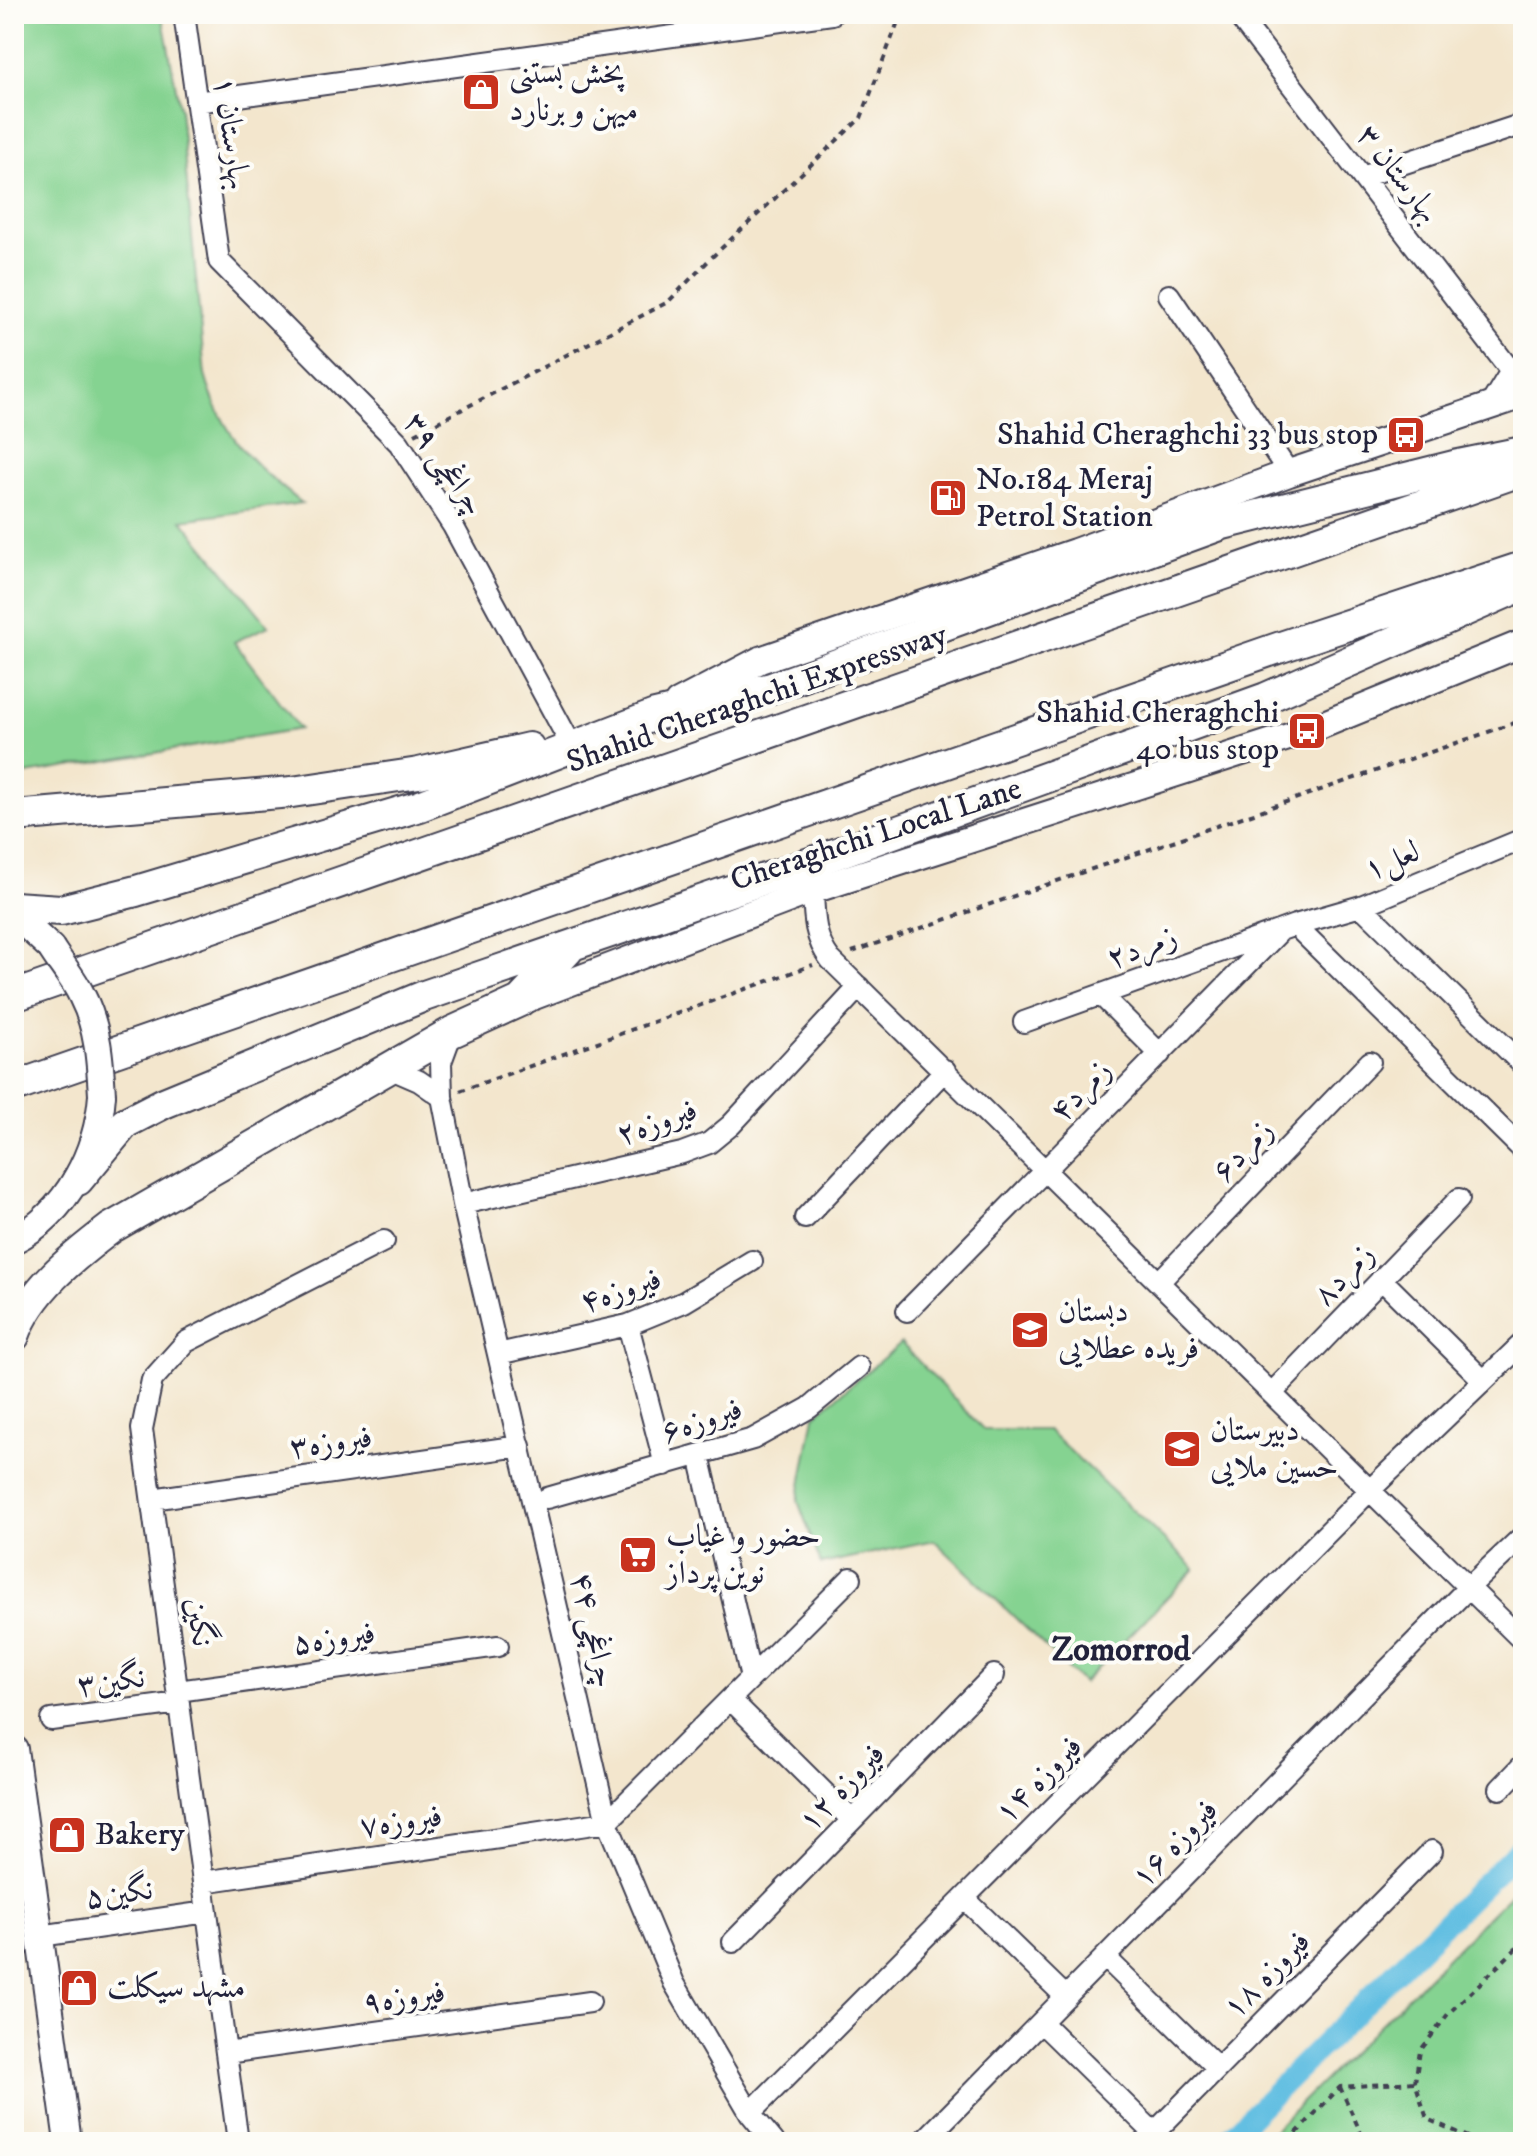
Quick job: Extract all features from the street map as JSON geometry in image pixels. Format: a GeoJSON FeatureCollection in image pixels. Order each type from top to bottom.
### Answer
{"type":"FeatureCollection","features":[{"type":"Feature","properties":{"kind":"highway"},"geometry":{"type":"LineString","coordinates":[[14,907],[61,910],[136,891],[420,806],[655,715],[771,688],[1223,524],[1454,466],[1523,452]]}},
{"type":"Feature","properties":{"kind":"highway","name":"Shahid Cheraghchi Expressway"},"geometry":{"type":"LineString","coordinates":[[14,996],[1523,470]]}},
{"type":"Feature","properties":{"kind":"highway"},"geometry":{"type":"LineString","coordinates":[[14,1087],[1263,653],[1523,567]]}},
{"type":"Feature","properties":{"kind":"highway"},"geometry":{"type":"LineString","coordinates":[[78,1180],[125,1123],[164,1103],[424,996],[652,918],[1266,698],[1523,585]]}},
{"type":"Feature","properties":{"kind":"highway"},"geometry":{"type":"LineString","coordinates":[[14,816],[292,792],[419,773],[617,731]]}},
{"type":"Feature","properties":{"kind":"highway"},"geometry":{"type":"LineString","coordinates":[[14,1336],[21,1316],[68,1260],[111,1228],[452,1032],[520,1001],[573,945]]}},
{"type":"Feature","properties":{"kind":"main road"},"geometry":{"type":"LineString","coordinates":[[655,715],[760,660],[1075,552],[1289,473],[1523,395]]}},
{"type":"Feature","properties":{"kind":"main road","name":"Cheraghchi Local Lane"},"geometry":{"type":"LineString","coordinates":[[652,918],[733,920],[813,890],[1307,731],[1520,647]]}},
{"type":"Feature","properties":{"kind":"main road"},"geometry":{"type":"LineString","coordinates":[[14,914],[51,948],[82,995],[93,1022],[100,1053],[102,1095],[100,1123],[78,1180],[44,1219],[19,1241]]}},
{"type":"Feature","properties":{"kind":"main road"},"geometry":{"type":"LineString","coordinates":[[520,1001],[733,920]]}},
{"type":"Feature","properties":{"kind":"main road"},"geometry":{"type":"LineString","coordinates":[[14,1749],[68,2142]]}},
{"type":"Feature","properties":{"kind":"street","name":"بهارستان ۱"},"geometry":{"type":"LineString","coordinates":[[184,14],[219,261]]}},
{"type":"Feature","properties":{"kind":"street"},"geometry":{"type":"LineString","coordinates":[[196,102],[832,14]]}},
{"type":"Feature","properties":{"kind":"street","name":"بهارستان ۳"},"geometry":{"type":"LineString","coordinates":[[1237,14],[1362,177],[1517,367]]}},
{"type":"Feature","properties":{"kind":"street"},"geometry":{"type":"LineString","coordinates":[[1362,177],[1523,124]]}},
{"type":"Feature","properties":{"kind":"street","name":"چراغچی ۳۹"},"geometry":{"type":"LineString","coordinates":[[219,261],[399,443],[453,526],[568,739]]}},
{"type":"Feature","properties":{"kind":"street"},"geometry":{"type":"LineString","coordinates":[[1169,295],[1289,473]]}},
{"type":"Feature","properties":{"kind":"street"},"geometry":{"type":"LineString","coordinates":[[1489,407],[1517,367]]}},
{"type":"Feature","properties":{"kind":"street","name":"لعل۱"},"geometry":{"type":"LineString","coordinates":[[1288,928],[1361,906],[1523,839]]}},
{"type":"Feature","properties":{"kind":"street"},"geometry":{"type":"LineString","coordinates":[[813,890],[814,926],[821,948],[830,959],[1523,1641]]}},
{"type":"Feature","properties":{"kind":"street"},"geometry":{"type":"LineString","coordinates":[[1361,906],[1522,1061]]}},
{"type":"Feature","properties":{"kind":"street"},"geometry":{"type":"LineString","coordinates":[[1288,928],[1523,1150]]}},
{"type":"Feature","properties":{"kind":"street","name":"زمرد۲"},"geometry":{"type":"LineString","coordinates":[[1024,1022],[1288,928]]}},
{"type":"Feature","properties":{"kind":"street","name":"زمرد۴"},"geometry":{"type":"LineString","coordinates":[[907,1311],[1288,928]]}},
{"type":"Feature","properties":{"kind":"street","name":"فیروزه۲"},"geometry":{"type":"LineString","coordinates":[[463,1204],[682,1153],[709,1143],[731,1125],[859,987]]}},
{"type":"Feature","properties":{"kind":"street","name":"زمرد۴"},"geometry":{"type":"LineString","coordinates":[[1101,995],[1160,1054]]}},
{"type":"Feature","properties":{"kind":"street","name":"چراغچی ۴۴"},"geometry":{"type":"LineString","coordinates":[[452,1032],[441,1062],[442,1097],[463,1204],[607,1822],[674,1983],[750,2113],[774,2142]]}},
{"type":"Feature","properties":{"kind":"street","name":"زمرد۶"},"geometry":{"type":"LineString","coordinates":[[1159,1282],[1370,1062]]}},
{"type":"Feature","properties":{"kind":"street"},"geometry":{"type":"LineString","coordinates":[[389,1068],[419,1081],[442,1097]]}},
{"type":"Feature","properties":{"kind":"street"},"geometry":{"type":"LineString","coordinates":[[805,1218],[945,1070]]}},
{"type":"Feature","properties":{"kind":"street","name":"زمرد۸"},"geometry":{"type":"LineString","coordinates":[[1272,1393],[1459,1199]]}},
{"type":"Feature","properties":{"kind":"street","name":"نگین"},"geometry":{"type":"LineString","coordinates":[[238,2142],[142,1429],[152,1380],[186,1342],[384,1241]]}},
{"type":"Feature","properties":{"kind":"street","name":"فیروزه۴"},"geometry":{"type":"LineString","coordinates":[[498,1354],[628,1325],[684,1302],[752,1261]]}},
{"type":"Feature","properties":{"kind":"street"},"geometry":{"type":"LineString","coordinates":[[1381,1279],[1483,1380]]}},
{"type":"Feature","properties":{"kind":"street"},"geometry":{"type":"LineString","coordinates":[[628,1325],[665,1465]]}},
{"type":"Feature","properties":{"kind":"street","name":"فیروزه ۱۴"},"geometry":{"type":"LineString","coordinates":[[750,2113],[1370,1490],[1523,1343]]}},
{"type":"Feature","properties":{"kind":"street","name":"فیروزه۶"},"geometry":{"type":"LineString","coordinates":[[547,1498],[753,1439],[809,1408],[859,1367]]}},
{"type":"Feature","properties":{"kind":"street","name":"فیروزه۳"},"geometry":{"type":"LineString","coordinates":[[152,1499],[520,1446]]}},
{"type":"Feature","properties":{"kind":"street"},"geometry":{"type":"LineString","coordinates":[[699,1455],[751,1678]]}},
{"type":"Feature","properties":{"kind":"street","name":"فیروزه ۱۶"},"geometry":{"type":"LineString","coordinates":[[923,2142],[1469,1587],[1523,1536]]}},
{"type":"Feature","properties":{"kind":"street"},"geometry":{"type":"LineString","coordinates":[[607,1822],[851,1578]]}},
{"type":"Feature","properties":{"kind":"street","name":"فیروزه۵"},"geometry":{"type":"LineString","coordinates":[[178,1697],[498,1646]]}},
{"type":"Feature","properties":{"kind":"street","name":"فیروزه ۱۲"},"geometry":{"type":"LineString","coordinates":[[733,1942],[994,1675]]}},
{"type":"Feature","properties":{"kind":"street","name":"نگین۳"},"geometry":{"type":"LineString","coordinates":[[51,1720],[178,1697]]}},
{"type":"Feature","properties":{"kind":"street"},"geometry":{"type":"LineString","coordinates":[[730,1699],[852,1820]]}},
{"type":"Feature","properties":{"kind":"street"},"geometry":{"type":"LineString","coordinates":[[1500,1789],[1523,1765]]}},
{"type":"Feature","properties":{"kind":"street","name":"فیروزه۷"},"geometry":{"type":"LineString","coordinates":[[203,1882],[607,1822]]}},
{"type":"Feature","properties":{"kind":"street","name":"فیروزه ۱۸"},"geometry":{"type":"LineString","coordinates":[[1150,2138],[1432,1851]]}},
{"type":"Feature","properties":{"kind":"street"},"geometry":{"type":"LineString","coordinates":[[964,1898],[1066,1997]]}},
{"type":"Feature","properties":{"kind":"street","name":"نگین۵"},"geometry":{"type":"LineString","coordinates":[[40,1936],[207,1912]]}},
{"type":"Feature","properties":{"kind":"street"},"geometry":{"type":"LineString","coordinates":[[1105,1957],[1218,2068]]}},
{"type":"Feature","properties":{"kind":"street","name":"فیروزه۹"},"geometry":{"type":"LineString","coordinates":[[226,2053],[590,2002]]}},
{"type":"Feature","properties":{"kind":"street"},"geometry":{"type":"LineString","coordinates":[[1041,2022],[1150,2138]]}},
{"type":"Feature","properties":{"kind":"path"},"geometry":{"type":"LineString","coordinates":[[399,443],[668,302],[861,118],[901,14]]}},
{"type":"Feature","properties":{"kind":"path"},"geometry":{"type":"LineString","coordinates":[[442,1097],[830,959],[1523,720]]}},
{"type":"Feature","properties":{"kind":"path"},"geometry":{"type":"LineString","coordinates":[[1480,2142],[1427,2119],[1415,2082],[1420,2051],[1439,2026],[1523,1942]]}},
{"type":"Feature","properties":{"kind":"path"},"geometry":{"type":"LineString","coordinates":[[1288,2142],[1340,2087],[1415,2082]]}},
{"type":"Feature","properties":{"kind":"path"},"geometry":{"type":"LineString","coordinates":[[1340,2087],[1365,2142]]}},
{"type":"Feature","properties":{"kind":"green space"},"geometry":{"type":"Polygon","coordinates":[[[14,14],[162,14],[180,109],[205,375],[221,416],[242,448],[302,503],[182,520],[269,626],[234,642],[300,729],[14,776],[14,14]]]}},
{"type":"Feature","properties":{"kind":"green space"},"geometry":{"type":"Polygon","coordinates":[[[901,1343],[984,1430],[1048,1430],[1195,1569],[1083,1683],[934,1540],[821,1564],[798,1501],[814,1416],[901,1343]]]}},
{"type":"Feature","properties":{"kind":"green space"},"geometry":{"type":"Polygon","coordinates":[[[1523,1882],[1523,2142],[1262,2142],[1523,1882]]]}},
{"type":"Feature","properties":{"kind":"waterway"},"geometry":{"type":"LineString","coordinates":[[1225,2142],[1523,1845]]}},
{"type":"Feature","properties":{"kind":"place","name":"پخش بستنی میهن و برنارد"},"geometry":{"type":"Point","coordinates":[481,92]}},
{"type":"Feature","properties":{"kind":"place","name":"Shahid Cheraghchi 33 bus stop"},"geometry":{"type":"Point","coordinates":[1406,435]}},
{"type":"Feature","properties":{"kind":"place","name":"No.184 Meraj Petrol Station"},"geometry":{"type":"Point","coordinates":[948,498]}},
{"type":"Feature","properties":{"kind":"place","name":"Shahid Cheraghchi 40 bus stop"},"geometry":{"type":"Point","coordinates":[1307,731]}},
{"type":"Feature","properties":{"kind":"place","name":"دبستان فریده عطلایی"},"geometry":{"type":"Point","coordinates":[1030,1330]}},
{"type":"Feature","properties":{"kind":"place","name":"دبیرستان حسین ملایی"},"geometry":{"type":"Point","coordinates":[1182,1449]}},
{"type":"Feature","properties":{"kind":"place","name":"حضور و غیاب نوین پرداز"},"geometry":{"type":"Point","coordinates":[638,1555]}},
{"type":"Feature","properties":{"kind":"place","name":"Bakery"},"geometry":{"type":"Point","coordinates":[67,1835]}},
{"type":"Feature","properties":{"kind":"place","name":"مشهد سیکلت"},"geometry":{"type":"Point","coordinates":[79,1988]}},
{"type":"Feature","properties":{"kind":"district","name":"Zomorrod"},"geometry":{"type":"Point","coordinates":[1121,1650]}}]}
